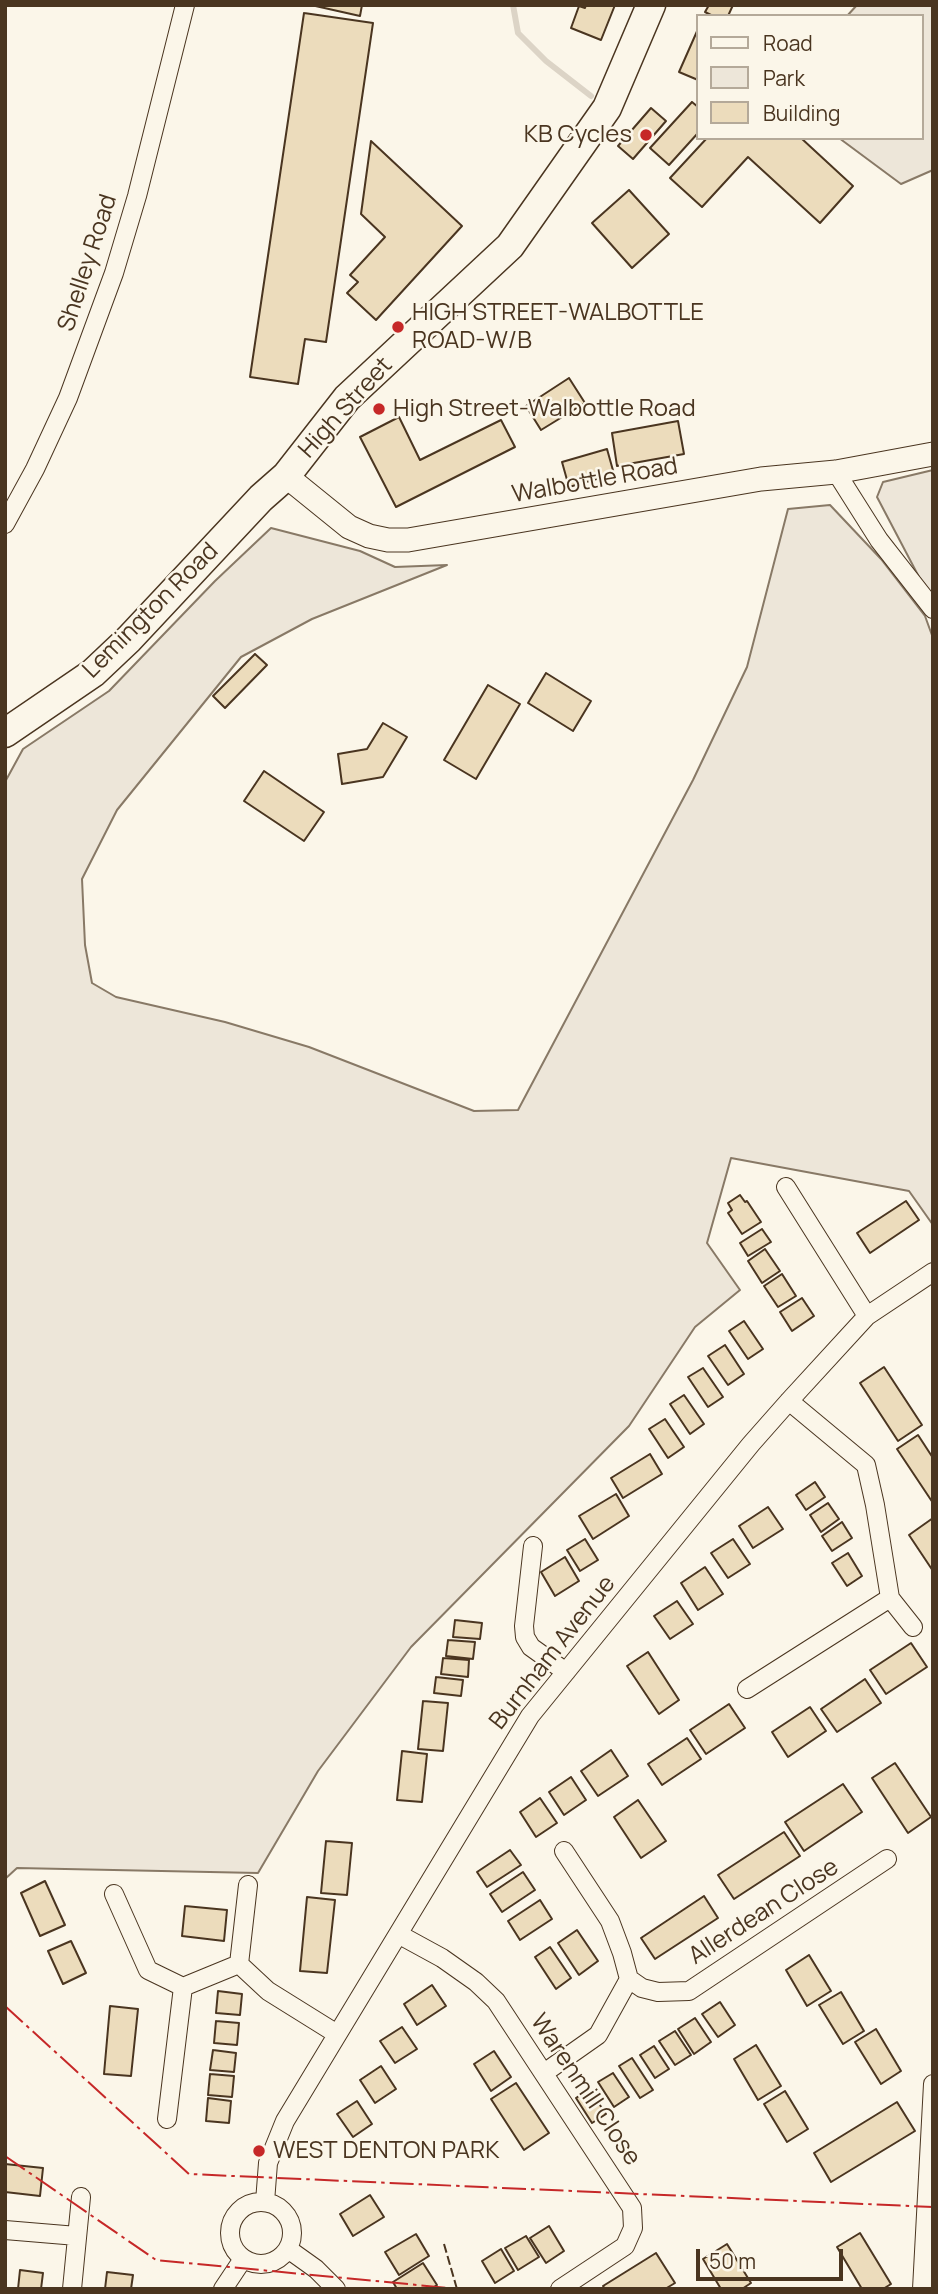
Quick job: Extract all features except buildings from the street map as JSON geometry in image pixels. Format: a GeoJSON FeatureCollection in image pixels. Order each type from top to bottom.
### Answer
{"type":"FeatureCollection","features":[{"type":"Feature","properties":{"kind":"main road","name":"High Street"},"geometry":{"type":"LineString","coordinates":[[286,476],[347,398],[510,246],[607,108],[651,5]]}},
{"type":"Feature","properties":{"kind":"main road","name":"Lemington Road"},"geometry":{"type":"LineString","coordinates":[[5,733],[93,673],[129,639],[261,498],[286,476]]}},
{"type":"Feature","properties":{"kind":"street","name":"Shelley Road"},"geometry":{"type":"LineString","coordinates":[[5,524],[35,469],[68,398],[114,273],[185,5]]}},
{"type":"Feature","properties":{"kind":"street","name":"Walbottle Road"},"geometry":{"type":"LineString","coordinates":[[286,476],[349,527],[369,537],[408,540],[761,479],[836,471],[933,454]]}},
{"type":"Feature","properties":{"kind":"street"},"geometry":{"type":"LineString","coordinates":[[836,471],[879,540],[933,609]]}},
{"type":"Feature","properties":{"kind":"street"},"geometry":{"type":"LineString","coordinates":[[786,1186],[867,1316]]}},
{"type":"Feature","properties":{"kind":"street","name":"Burnham Avenue"},"geometry":{"type":"LineString","coordinates":[[265,2202],[268,2163],[285,2121],[530,1716],[789,1401],[867,1316],[933,1272]]}},
{"type":"Feature","properties":{"kind":"street"},"geometry":{"type":"LineString","coordinates":[[789,1401],[866,1465],[890,1598],[913,1627]]}},
{"type":"Feature","properties":{"kind":"street"},"geometry":{"type":"LineString","coordinates":[[533,1546],[525,1637],[531,1647],[566,1672]]}},
{"type":"Feature","properties":{"kind":"street"},"geometry":{"type":"LineString","coordinates":[[747,1689],[890,1598]]}},
{"type":"Feature","properties":{"kind":"street"},"geometry":{"type":"LineString","coordinates":[[544,2073],[598,2035],[629,1979],[610,1921],[564,1851]]}},
{"type":"Feature","properties":{"kind":"street","name":"Allerdean Close"},"geometry":{"type":"LineString","coordinates":[[629,1979],[642,1988],[658,1992],[689,1991],[887,1860]]}},
{"type":"Feature","properties":{"kind":"street"},"geometry":{"type":"LineString","coordinates":[[239,1964],[248,1885]]}},
{"type":"Feature","properties":{"kind":"street"},"geometry":{"type":"LineString","coordinates":[[114,1894],[148,1970],[183,1987],[239,1964]]}},
{"type":"Feature","properties":{"kind":"street","name":"Warenmill Close"},"geometry":{"type":"LineString","coordinates":[[398,1934],[442,1958],[476,1982],[496,2001],[628,2199],[634,2228],[625,2246],[560,2289]]}},
{"type":"Feature","properties":{"kind":"street"},"geometry":{"type":"LineString","coordinates":[[239,1964],[268,1991],[337,2034]]}},
{"type":"Feature","properties":{"kind":"street"},"geometry":{"type":"LineString","coordinates":[[167,2119],[183,1987]]}},
{"type":"Feature","properties":{"kind":"street"},"geometry":{"type":"LineString","coordinates":[[922,2289],[933,2084]]}},
{"type":"Feature","properties":{"kind":"street"},"geometry":{"type":"LineString","coordinates":[[72,2289],[81,2197]]}},
{"type":"Feature","properties":{"kind":"street"},"geometry":{"type":"LineString","coordinates":[[265,2202],[283,2211],[289,2219],[292,2239],[288,2249],[273,2263],[253,2263],[243,2259],[235,2250],[230,2239],[230,2228],[234,2217],[242,2208],[265,2202]]}},
{"type":"Feature","properties":{"kind":"street"},"geometry":{"type":"LineString","coordinates":[[5,2231],[77,2236]]}},
{"type":"Feature","properties":{"kind":"street"},"geometry":{"type":"LineString","coordinates":[[288,2249],[316,2269],[336,2289]]}},
{"type":"Feature","properties":{"kind":"street"},"geometry":{"type":"LineString","coordinates":[[223,2289],[243,2259]]}},
{"type":"Feature","properties":{"kind":"green space"},"geometry":{"type":"Polygon","coordinates":[[[857,5],[933,5],[933,170],[901,184],[842,140],[924,140],[924,14],[849,14],[857,5]]]}},
{"type":"Feature","properties":{"kind":"green space"},"geometry":{"type":"Polygon","coordinates":[[[933,470],[933,595],[919,577],[877,497],[883,482],[933,470]]]}},
{"type":"Feature","properties":{"kind":"green space"},"geometry":{"type":"Polygon","coordinates":[[[830,505],[881,559],[925,616],[933,638],[933,1225],[909,1191],[731,1158],[707,1243],[740,1290],[695,1327],[629,1426],[411,1647],[318,1771],[258,1873],[17,1868],[5,1879],[5,782],[23,749],[109,691],[215,581],[271,528],[360,551],[395,567],[447,565],[312,619],[241,657],[117,810],[82,879],[85,945],[92,983],[116,997],[225,1022],[309,1047],[474,1111],[518,1110],[693,780],[747,667],[788,509],[830,505]]]}},
{"type":"Feature","properties":{"kind":"waterway"},"geometry":{"type":"LineString","coordinates":[[513,5],[518,33],[546,61],[591,96]]}},
{"type":"Feature","properties":{"kind":"fence"},"geometry":{"type":"LineString","coordinates":[[444,2244],[457,2289]]}},
{"type":"Feature","properties":{"kind":"power"},"geometry":{"type":"LineString","coordinates":[[5,2006],[189,2174],[933,2207]]}},
{"type":"Feature","properties":{"kind":"power"},"geometry":{"type":"LineString","coordinates":[[5,2156],[156,2260],[459,2289]]}},
{"type":"Feature","properties":{"kind":"place","name":"KB Cycles"},"geometry":{"type":"Point","coordinates":[646,135]}},
{"type":"Feature","properties":{"kind":"place","name":"HIGH STREET-WALBOTTLE ROAD-W/B"},"geometry":{"type":"Point","coordinates":[398,327]}},
{"type":"Feature","properties":{"kind":"place","name":"High Street-Walbottle Road"},"geometry":{"type":"Point","coordinates":[379,409]}},
{"type":"Feature","properties":{"kind":"place","name":"WEST DENTON PARK"},"geometry":{"type":"Point","coordinates":[259,2151]}}]}
